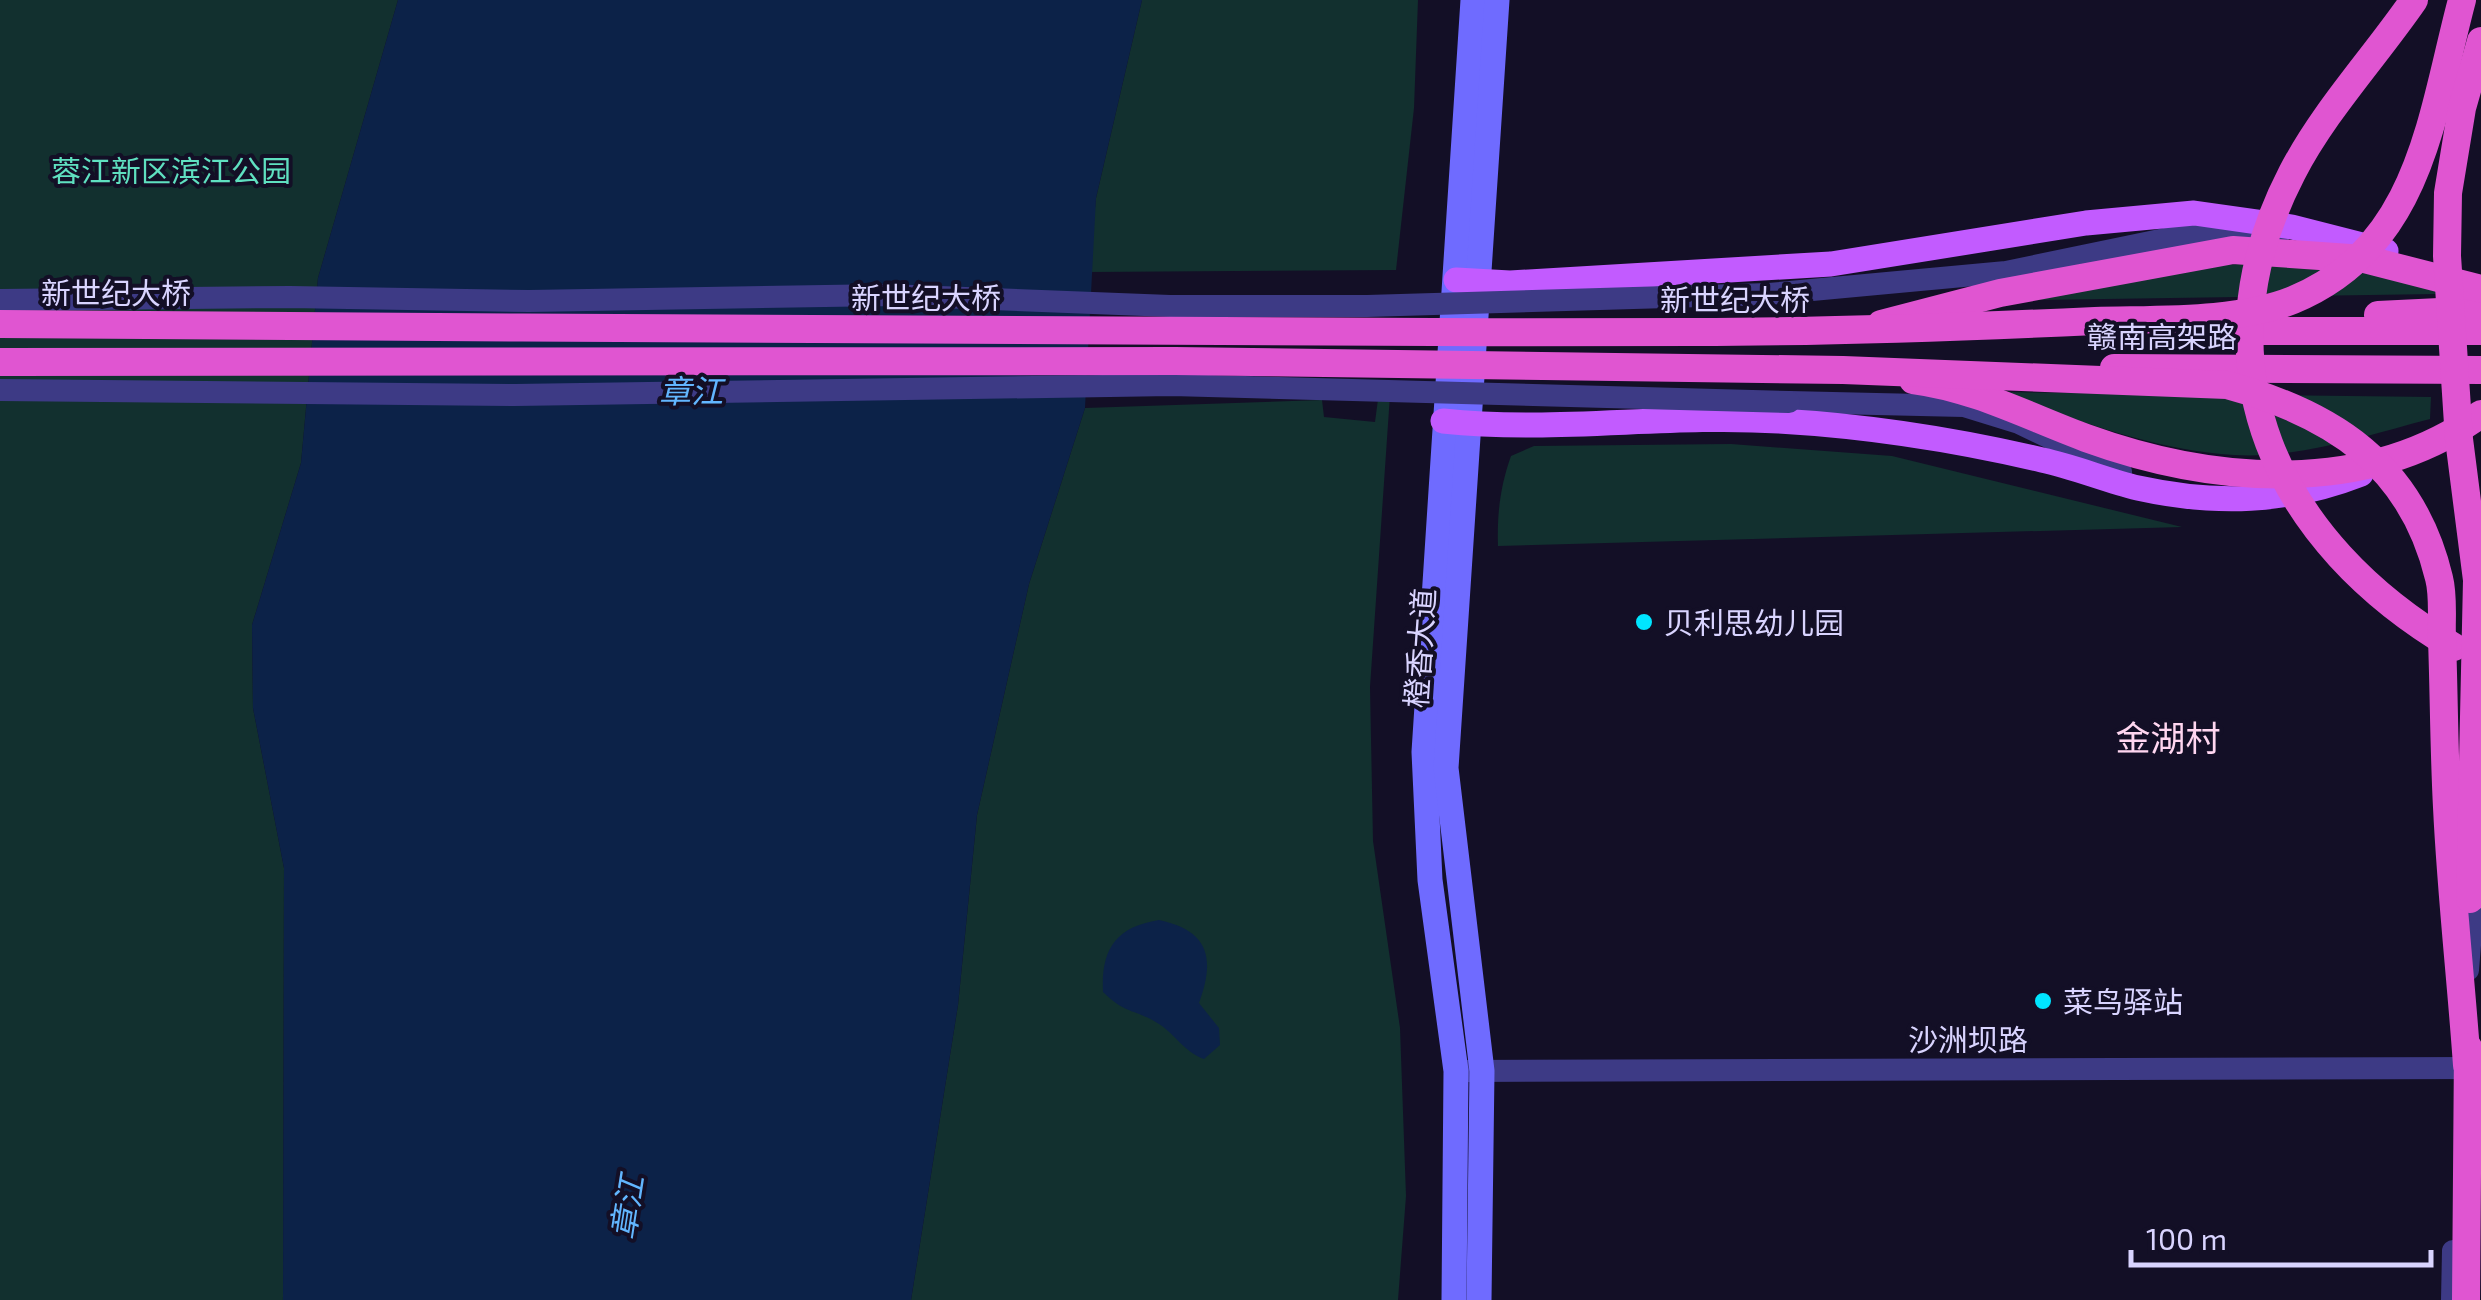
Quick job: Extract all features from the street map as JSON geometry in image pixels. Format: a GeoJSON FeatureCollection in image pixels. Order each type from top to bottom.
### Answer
{"type":"FeatureCollection","features":[{"type":"Feature","properties":{"kind":"highway"},"geometry":{"type":"LineString","coordinates":[[2414,0],[2334,107],[2274,210],[2251,294],[2246,351],[2272,457],[2328,542],[2386,602],[2481,660]]}},
{"type":"Feature","properties":{"kind":"highway"},"geometry":{"type":"LineString","coordinates":[[1851,332],[2209,316],[2291,301],[2359,254],[2390,222],[2406,196],[2430,133],[2462,0]]}},
{"type":"Feature","properties":{"kind":"highway"},"geometry":{"type":"LineString","coordinates":[[2469,1300],[2476,580],[2459,439],[2448,193],[2462,108],[2481,41]]}},
{"type":"Feature","properties":{"kind":"highway"},"geometry":{"type":"LineString","coordinates":[[1851,332],[2000,293],[2232,250],[2364,259],[2481,286]]}},
{"type":"Feature","properties":{"kind":"highway"},"geometry":{"type":"LineString","coordinates":[[2206,332],[2438,309],[2481,310]]}},
{"type":"Feature","properties":{"kind":"highway","name":"新世纪大桥"},"geometry":{"type":"LineString","coordinates":[[0,324],[523,330],[1851,332]]}},
{"type":"Feature","properties":{"kind":"highway","name":"赣南高架路"},"geometry":{"type":"LineString","coordinates":[[1851,332],[2481,331]]}},
{"type":"Feature","properties":{"kind":"highway"},"geometry":{"type":"LineString","coordinates":[[0,362],[1174,361],[1842,370],[2226,385],[2304,412],[2342,431],[2370,453],[2395,482],[2414,516],[2440,579],[2447,807],[2472,1066]]}},
{"type":"Feature","properties":{"kind":"highway"},"geometry":{"type":"LineString","coordinates":[[2229,368],[2379,384],[2481,389]]}},
{"type":"Feature","properties":{"kind":"highway"},"geometry":{"type":"LineString","coordinates":[[1842,370],[1927,382],[2013,406],[2144,458],[2209,470],[2259,476],[2396,460]]}},
{"type":"Feature","properties":{"kind":"highway","name":"赣南高架路"},"geometry":{"type":"LineString","coordinates":[[1842,370],[2481,370]]}},
{"type":"Feature","properties":{"kind":"main road","name":"橙香大道"},"geometry":{"type":"LineString","coordinates":[[1469,280],[1473,0]]}},
{"type":"Feature","properties":{"kind":"main road","name":"橙香大道"},"geometry":{"type":"LineString","coordinates":[[1479,1300],[1469,1071],[1430,880],[1424,752],[1497,0]]}},
{"type":"Feature","properties":{"kind":"main road"},"geometry":{"type":"LineString","coordinates":[[1469,280],[1510,283],[1830,264],[2086,222],[2194,213],[2341,238],[2443,269]]}},
{"type":"Feature","properties":{"kind":"main road"},"geometry":{"type":"LineString","coordinates":[[1456,422],[1776,421],[1842,427],[2044,460],[2137,488],[2199,498],[2258,500],[2312,492],[2396,460],[2429,447],[2481,414]]}},
{"type":"Feature","properties":{"kind":"main road","name":"橙香大道"},"geometry":{"type":"LineString","coordinates":[[1454,1294],[1469,1071]]}},
{"type":"Feature","properties":{"kind":"street"},"geometry":{"type":"LineString","coordinates":[[0,300],[290,296],[529,301],[887,295],[1170,306],[1367,306],[1769,294],[2006,272],[2189,234],[2322,240],[2443,269],[2481,286]]}},
{"type":"Feature","properties":{"kind":"street"},"geometry":{"type":"LineString","coordinates":[[0,390],[516,395],[1172,385],[1964,406],[2019,423],[2069,450],[2142,479],[2258,500]]}},
{"type":"Feature","properties":{"kind":"street"},"geometry":{"type":"LineString","coordinates":[[2452,1300],[2472,1066],[2481,809]]}},
{"type":"Feature","properties":{"kind":"street","name":"沙洲坝路"},"geometry":{"type":"LineString","coordinates":[[1469,1071],[2472,1066]]}},
{"type":"Feature","properties":{"kind":"green space","name":"蓉江新区滨江公园"},"geometry":{"type":"Polygon","coordinates":[[[0,0],[398,0],[318,278],[301,463],[252,625],[253,708],[284,868],[283,1300],[0,1300],[0,0]]]}},
{"type":"Feature","properties":{"kind":"green space"},"geometry":{"type":"Polygon","coordinates":[[[1142,0],[1418,0],[1414,108],[1396,270],[1089,272],[1096,198],[1142,0]]]}},
{"type":"Feature","properties":{"kind":"green space"},"geometry":{"type":"Polygon","coordinates":[[[2286,261],[2434,283],[2436,294],[2038,300],[2182,268],[2286,261]]]}},
{"type":"Feature","properties":{"kind":"green space"},"geometry":{"type":"Polygon","coordinates":[[[1379,392],[1390,395],[1370,687],[1373,841],[1400,1028],[1406,1196],[1398,1300],[911,1300],[958,1005],[977,815],[1029,584],[1085,408],[1322,400],[1324,417],[1375,422],[1379,392]]]}},
{"type":"Feature","properties":{"kind":"green space"},"geometry":{"type":"Polygon","coordinates":[[[1997,392],[2431,397],[2430,419],[2308,450],[2234,455],[2143,440],[1997,392]]]}},
{"type":"Feature","properties":{"kind":"green space"},"geometry":{"type":"Polygon","coordinates":[[[1731,444],[1892,456],[2182,527],[1498,546],[1500,501],[1511,456],[1534,446],[1731,444]]]}},
{"type":"Feature","properties":{"kind":"water","name":"章江"},"geometry":{"type":"Polygon","coordinates":[[[398,0],[1142,0],[1096,198],[1085,408],[1029,584],[977,815],[958,1005],[911,1300],[283,1300],[284,868],[253,708],[252,625],[301,463],[318,278],[398,0]]]}},
{"type":"Feature","properties":{"kind":"water"},"geometry":{"type":"Polygon","coordinates":[[[1159,920],[1189,931],[1204,949],[1207,973],[1199,1003],[1219,1028],[1220,1045],[1204,1059],[1190,1052],[1159,1024],[1118,1005],[1103,992],[1105,964],[1114,943],[1131,928],[1159,920]]]}},
{"type":"Feature","properties":{"kind":"place","name":"贝利思幼儿园"},"geometry":{"type":"Point","coordinates":[1644,622]}},
{"type":"Feature","properties":{"kind":"place","name":"菜鸟驿站"},"geometry":{"type":"Point","coordinates":[2043,1001]}},
{"type":"Feature","properties":{"kind":"district","name":"金湖村"},"geometry":{"type":"Point","coordinates":[2168,737]}}]}
